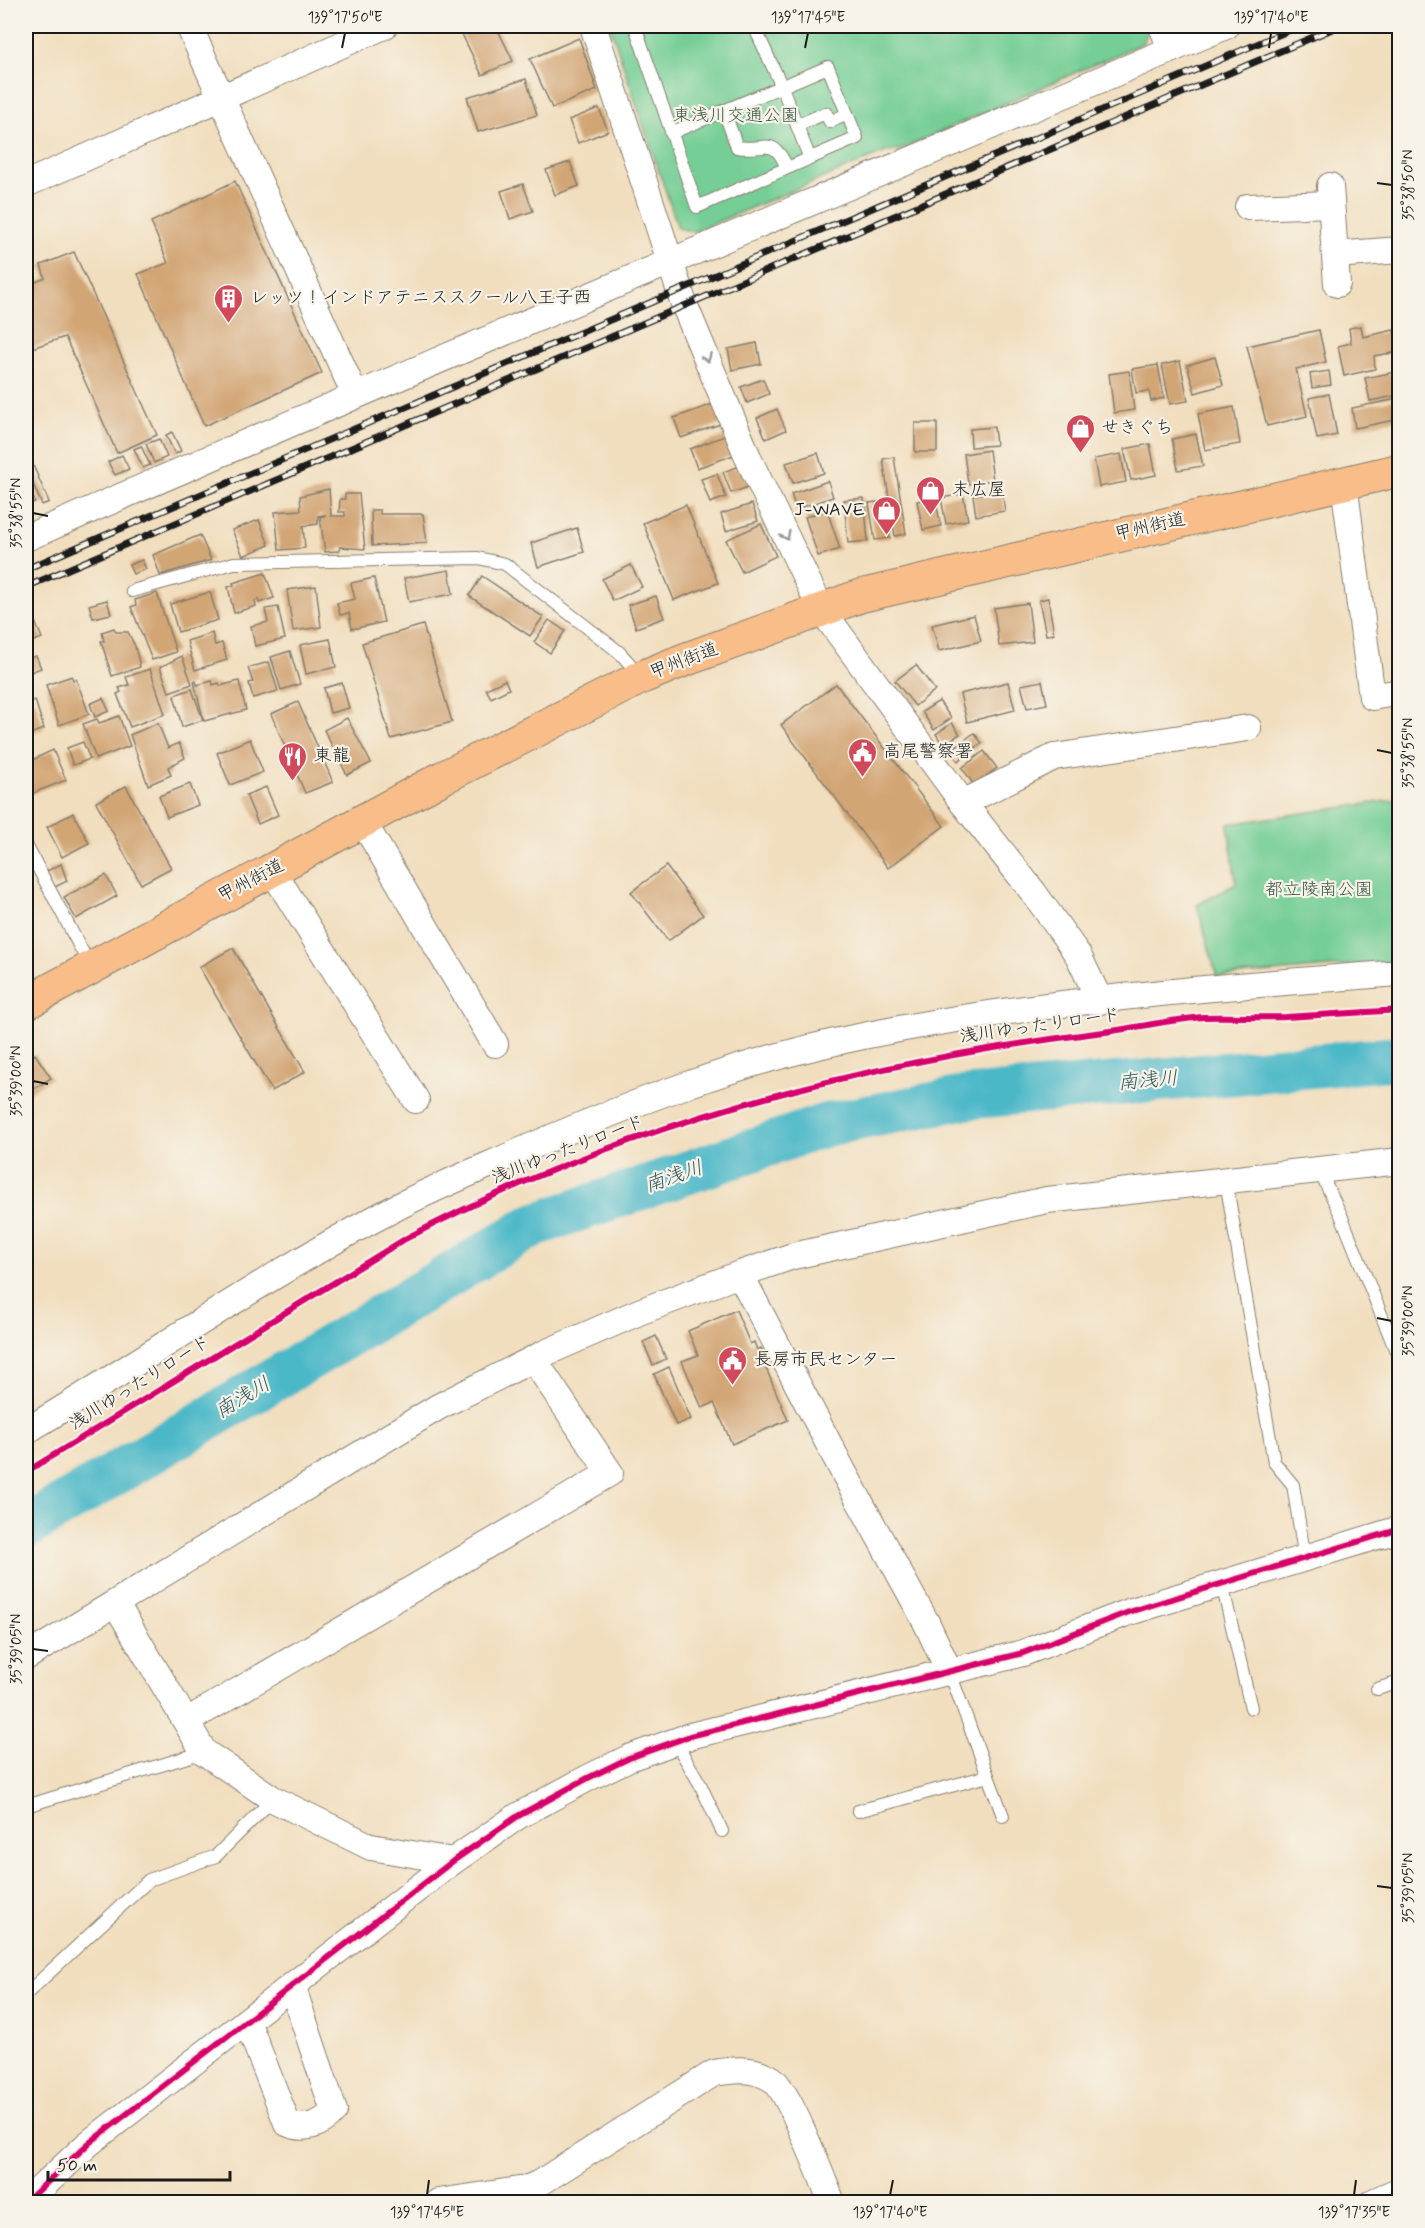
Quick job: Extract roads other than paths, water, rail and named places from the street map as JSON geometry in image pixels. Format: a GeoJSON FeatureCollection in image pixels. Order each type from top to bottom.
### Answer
{"type":"FeatureCollection","features":[{"type":"Feature","properties":{"kind":"highway","name":"甲州街道"},"geometry":{"type":"LineString","coordinates":[[26,1002],[493,751],[642,677],[821,609],[870,594],[1400,470]]}},
{"type":"Feature","properties":{"kind":"street"},"geometry":{"type":"LineString","coordinates":[[189,26],[355,395]]}},
{"type":"Feature","properties":{"kind":"street"},"geometry":{"type":"LineString","coordinates":[[26,184],[221,98],[352,32],[384,26]]}},
{"type":"Feature","properties":{"kind":"street"},"geometry":{"type":"LineString","coordinates":[[593,26],[684,304],[750,462],[821,609],[963,803],[1034,893],[1078,955],[1100,1001]]}},
{"type":"Feature","properties":{"kind":"street"},"geometry":{"type":"LineString","coordinates":[[1162,26],[1171,49]]}},
{"type":"Feature","properties":{"kind":"street"},"geometry":{"type":"LineString","coordinates":[[26,538],[355,395],[671,264],[1226,26]]}},
{"type":"Feature","properties":{"kind":"street"},"geometry":{"type":"LineString","coordinates":[[1248,207],[1331,195],[1337,284]]}},
{"type":"Feature","properties":{"kind":"street"},"geometry":{"type":"LineString","coordinates":[[1335,255],[1400,250]]}},
{"type":"Feature","properties":{"kind":"street"},"geometry":{"type":"LineString","coordinates":[[1344,483],[1372,697],[1400,692]]}},
{"type":"Feature","properties":{"kind":"street"},"geometry":{"type":"LineString","coordinates":[[963,803],[1054,757],[1248,728]]}},
{"type":"Feature","properties":{"kind":"street"},"geometry":{"type":"LineString","coordinates":[[363,822],[495,1044]]}},
{"type":"Feature","properties":{"kind":"street"},"geometry":{"type":"LineString","coordinates":[[272,870],[416,1100]]}},
{"type":"Feature","properties":{"kind":"street"},"geometry":{"type":"LineString","coordinates":[[26,1431],[343,1237],[410,1201],[562,1132],[686,1086],[847,1039],[982,1015],[1198,989],[1400,973]]}},
{"type":"Feature","properties":{"kind":"street"},"geometry":{"type":"LineString","coordinates":[[26,1657],[438,1407],[639,1312],[740,1274],[794,1256],[1047,1200],[1400,1161]]}},
{"type":"Feature","properties":{"kind":"street"},"geometry":{"type":"LineString","coordinates":[[740,1274],[844,1473],[926,1622],[950,1673]]}},
{"type":"Feature","properties":{"kind":"street"},"geometry":{"type":"LineString","coordinates":[[187,1720],[610,1473],[534,1360]]}},
{"type":"Feature","properties":{"kind":"street"},"geometry":{"type":"LineString","coordinates":[[26,2202],[88,2144],[453,1861],[518,1816],[618,1763],[675,1741],[1023,1653],[1129,1612],[1400,1529]]}},
{"type":"Feature","properties":{"kind":"street"},"geometry":{"type":"LineString","coordinates":[[116,1604],[204,1752],[273,1799],[371,1846],[453,1861]]}},
{"type":"Feature","properties":{"kind":"street"},"geometry":{"type":"LineString","coordinates":[[247,2021],[287,2123],[298,2128],[326,2121],[334,2111],[292,1986]]}},
{"type":"Feature","properties":{"kind":"street"},"geometry":{"type":"LineString","coordinates":[[438,2202],[532,2186],[714,2073],[742,2069],[773,2079],[787,2099],[832,2202]]}},
{"type":"Feature","properties":{"kind":"street"},"geometry":{"type":"LineString","coordinates":[[1373,2202],[1400,2190]]}},
{"type":"Feature","properties":{"kind":"lane"},"geometry":{"type":"LineString","coordinates":[[634,26],[671,133],[697,207],[857,138],[828,67],[671,133]]}},
{"type":"Feature","properties":{"kind":"lane"},"geometry":{"type":"LineString","coordinates":[[754,26],[782,87],[810,159]]}},
{"type":"Feature","properties":{"kind":"lane"},"geometry":{"type":"LineString","coordinates":[[724,111],[737,147],[771,146],[781,152],[787,168]]}},
{"type":"Feature","properties":{"kind":"lane"},"geometry":{"type":"LineString","coordinates":[[797,125],[826,114],[830,122],[847,114]]}},
{"type":"Feature","properties":{"kind":"lane"},"geometry":{"type":"LineString","coordinates":[[132,591],[234,563],[478,558],[505,564],[619,652],[642,677]]}},
{"type":"Feature","properties":{"kind":"lane"},"geometry":{"type":"LineString","coordinates":[[26,845],[90,966]]}},
{"type":"Feature","properties":{"kind":"lane"},"geometry":{"type":"LineString","coordinates":[[1319,1170],[1341,1215],[1400,1361]]}},
{"type":"Feature","properties":{"kind":"lane"},"geometry":{"type":"LineString","coordinates":[[1226,1181],[1274,1462],[1293,1485],[1305,1559]]}},
{"type":"Feature","properties":{"kind":"lane"},"geometry":{"type":"LineString","coordinates":[[1222,1584],[1251,1708]]}},
{"type":"Feature","properties":{"kind":"lane"},"geometry":{"type":"LineString","coordinates":[[950,1673],[1003,1816]]}},
{"type":"Feature","properties":{"kind":"lane"},"geometry":{"type":"LineString","coordinates":[[1377,1689],[1400,1682]]}},
{"type":"Feature","properties":{"kind":"lane"},"geometry":{"type":"LineString","coordinates":[[675,1741],[700,1784],[722,1831]]}},
{"type":"Feature","properties":{"kind":"lane"},"geometry":{"type":"LineString","coordinates":[[26,1806],[204,1752]]}},
{"type":"Feature","properties":{"kind":"lane"},"geometry":{"type":"LineString","coordinates":[[858,1811],[988,1776]]}},
{"type":"Feature","properties":{"kind":"lane"},"geometry":{"type":"LineString","coordinates":[[26,1994],[149,1880],[216,1856],[273,1799]]}},
{"type":"Feature","properties":{"kind":"waterway","name":"南浅川"},"geometry":{"type":"LineString","coordinates":[[26,1527],[534,1225],[826,1125],[963,1098],[1400,1058]]}},
{"type":"Feature","properties":{"kind":"railway"},"geometry":{"type":"LineString","coordinates":[[26,569],[1299,26]]}},
{"type":"Feature","properties":{"kind":"railway"},"geometry":{"type":"LineString","coordinates":[[26,587],[1339,26]]}},
{"type":"Feature","properties":{"kind":"place","name":"レッツ！インドアテニススクール八王子西"},"geometry":{"type":"Point","coordinates":[229,324]}},
{"type":"Feature","properties":{"kind":"place","name":"せきぐち"},"geometry":{"type":"Point","coordinates":[1080,454]}},
{"type":"Feature","properties":{"kind":"place","name":"末広屋"},"geometry":{"type":"Point","coordinates":[931,516]}},
{"type":"Feature","properties":{"kind":"place","name":"J-WAVE"},"geometry":{"type":"Point","coordinates":[886,536]}},
{"type":"Feature","properties":{"kind":"place","name":"高尾警察署"},"geometry":{"type":"Point","coordinates":[862,778]}},
{"type":"Feature","properties":{"kind":"place","name":"東龍"},"geometry":{"type":"Point","coordinates":[293,782]}},
{"type":"Feature","properties":{"kind":"place","name":"長房市民センター"},"geometry":{"type":"Point","coordinates":[733,1386]}},
{"type":"Feature","properties":{"kind":"park label","name":"東浅川交通公園"},"geometry":{"type":"Point","coordinates":[736,116]}},
{"type":"Feature","properties":{"kind":"park label","name":"都立陵南公園"},"geometry":{"type":"Point","coordinates":[1319,890]}}]}
